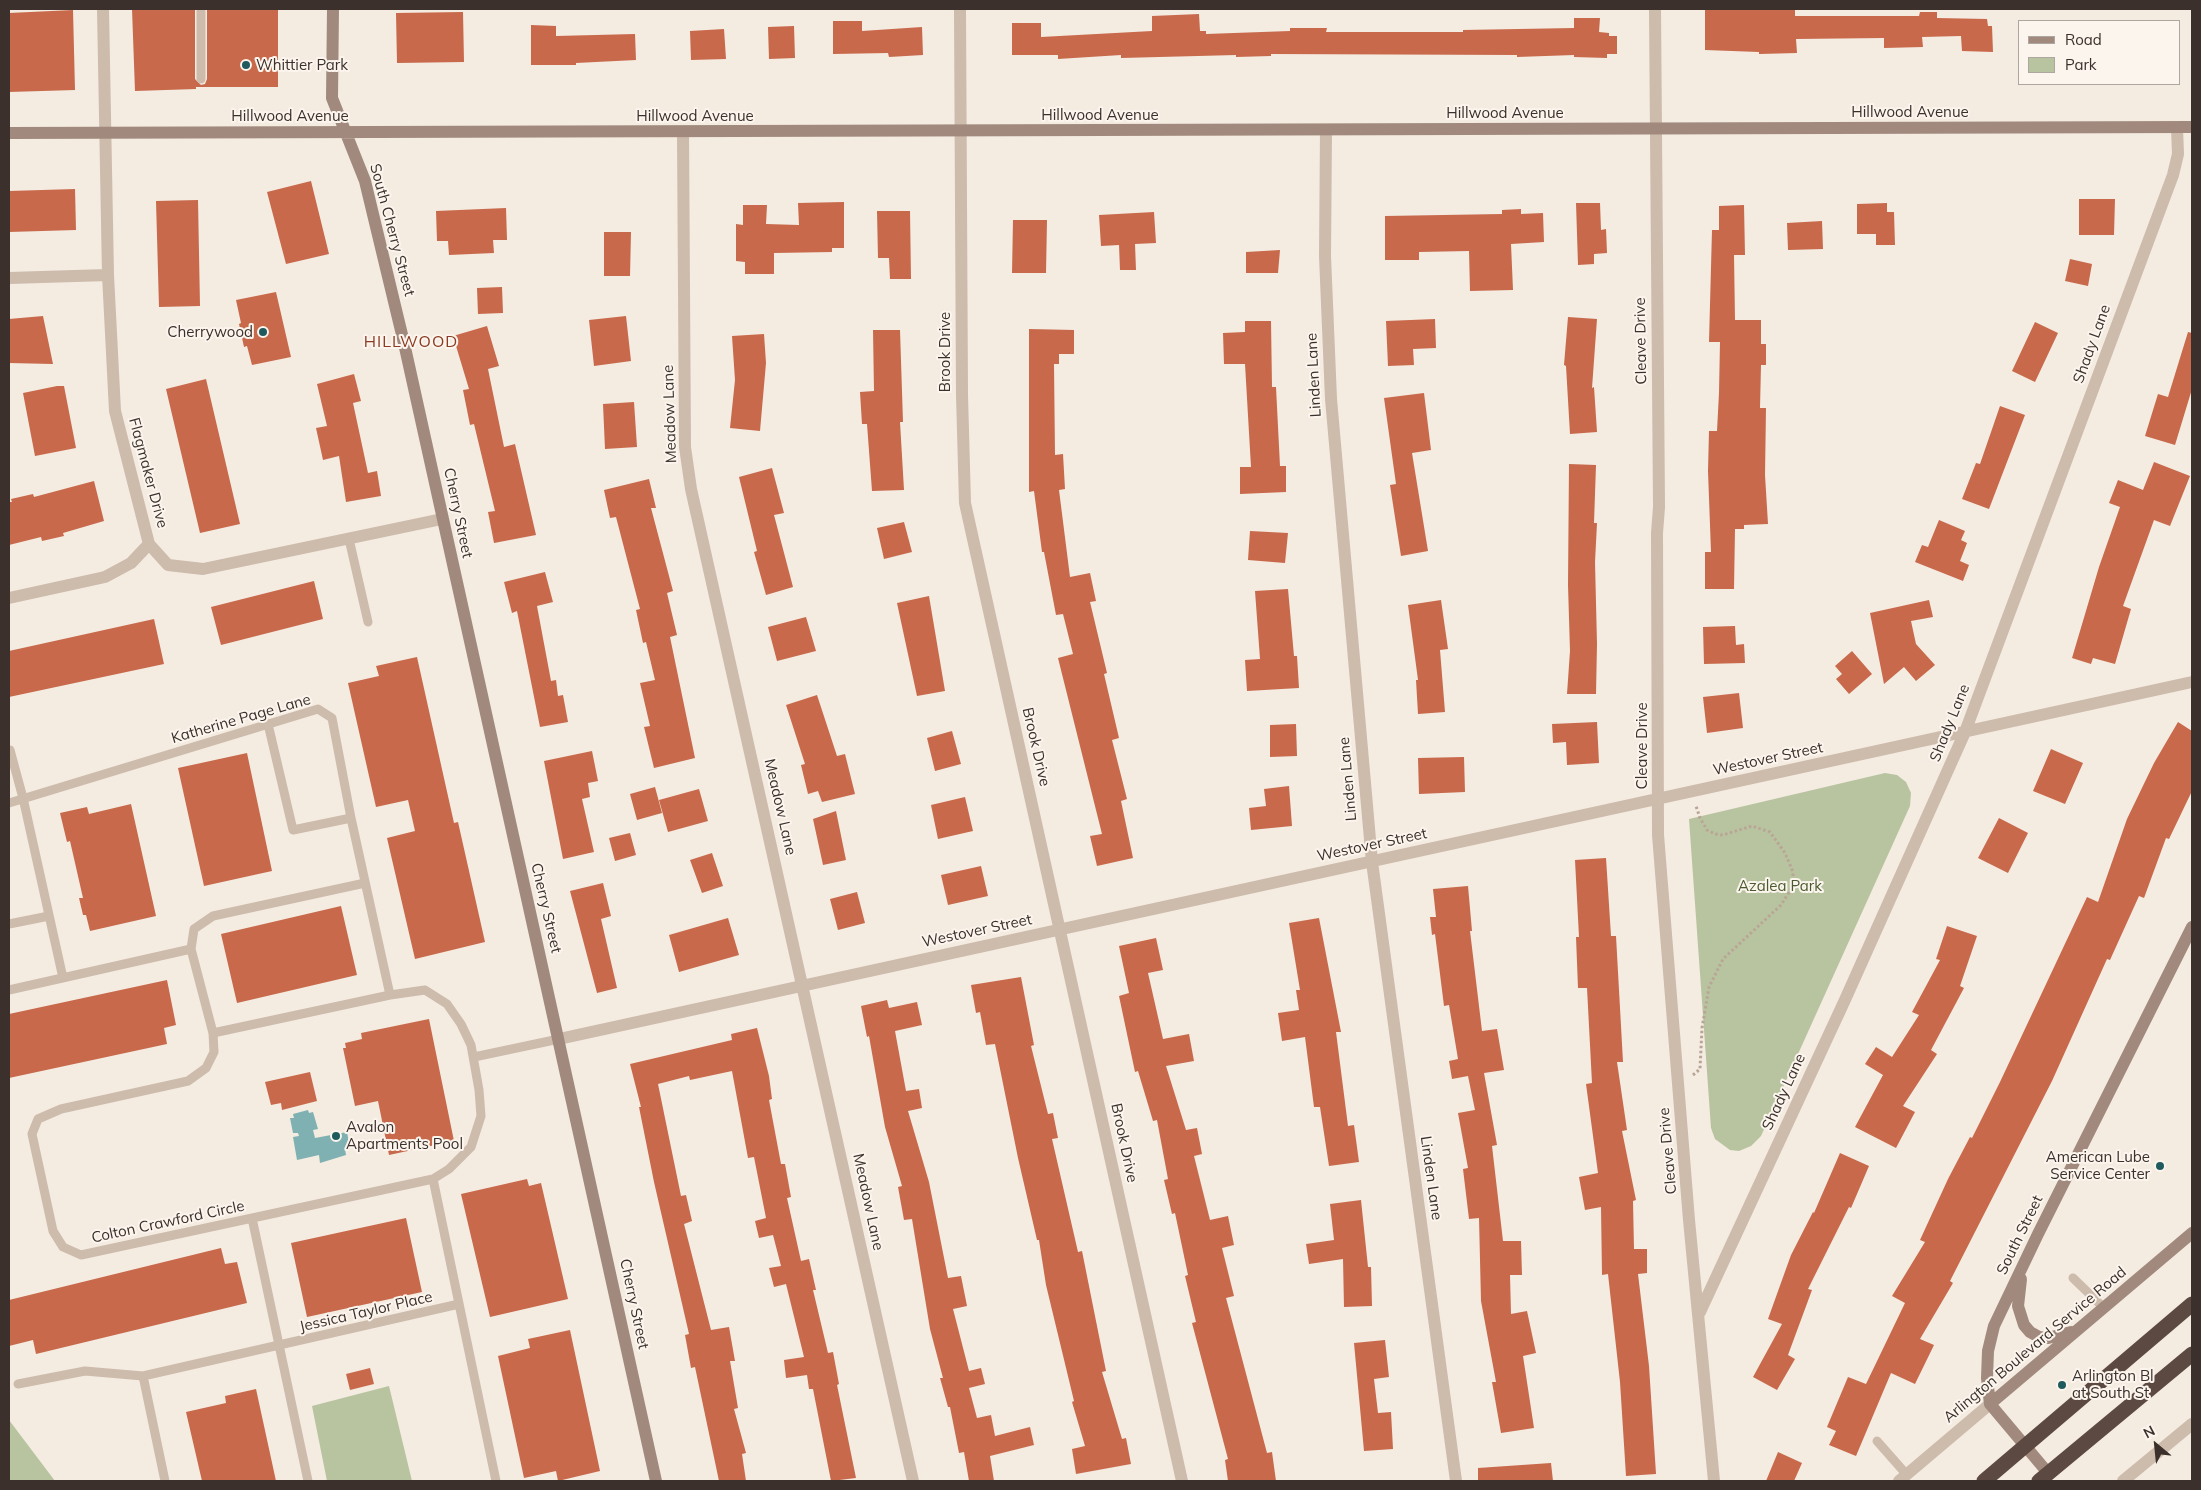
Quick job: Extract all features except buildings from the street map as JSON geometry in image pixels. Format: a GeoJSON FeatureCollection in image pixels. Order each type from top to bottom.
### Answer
{"type":"FeatureCollection","features":[{"type":"Feature","properties":{"kind":"highway"},"geometry":{"type":"LineString","coordinates":[[1984,1481],[2192,1304]]}},
{"type":"Feature","properties":{"kind":"highway"},"geometry":{"type":"LineString","coordinates":[[2044,1477],[2192,1354]]}},
{"type":"Feature","properties":{"kind":"street","name":"Flagmaker Drive"},"geometry":{"type":"LineString","coordinates":[[103,9],[108,275],[115,411],[150,544],[168,565],[203,569],[442,519]]}},
{"type":"Feature","properties":{"kind":"street","name":"South Cherry Street"},"geometry":{"type":"LineString","coordinates":[[333,9],[332,98],[365,181],[404,343]]}},
{"type":"Feature","properties":{"kind":"street","name":"Brook Drive"},"geometry":{"type":"LineString","coordinates":[[960,9],[962,395],[966,503],[1182,1481]]}},
{"type":"Feature","properties":{"kind":"street","name":"Cleave Drive"},"geometry":{"type":"LineString","coordinates":[[1655,9],[1659,507],[1657,533],[1658,835],[1714,1481]]}},
{"type":"Feature","properties":{"kind":"street","name":"Shady Lane"},"geometry":{"type":"LineString","coordinates":[[1700,1312],[1844,1002],[1965,732],[2173,175],[2178,154],[2178,128]]}},
{"type":"Feature","properties":{"kind":"street","name":"Hillwood Avenue"},"geometry":{"type":"LineString","coordinates":[[9,133],[2192,128]]}},
{"type":"Feature","properties":{"kind":"street","name":"Linden Lane"},"geometry":{"type":"LineString","coordinates":[[1326,130],[1325,256],[1331,399],[1372,862],[1456,1481]]}},
{"type":"Feature","properties":{"kind":"street","name":"Meadow Lane"},"geometry":{"type":"LineString","coordinates":[[683,132],[685,447],[691,489],[913,1481]]}},
{"type":"Feature","properties":{"kind":"street"},"geometry":{"type":"LineString","coordinates":[[9,278],[108,275]]}},
{"type":"Feature","properties":{"kind":"street","name":"Cherry Street"},"geometry":{"type":"LineString","coordinates":[[404,343],[656,1481]]}},
{"type":"Feature","properties":{"kind":"street"},"geometry":{"type":"LineString","coordinates":[[9,598],[105,577],[132,563],[150,544]]}},
{"type":"Feature","properties":{"kind":"street","name":"Westover Street"},"geometry":{"type":"LineString","coordinates":[[559,1039],[2192,682]]}},
{"type":"Feature","properties":{"kind":"street","name":"South Street"},"geometry":{"type":"LineString","coordinates":[[1990,1404],[1987,1369],[1988,1351],[1994,1326],[2024,1262],[2192,927]]}},
{"type":"Feature","properties":{"kind":"street","name":"Arlington Boulevard Service Road"},"geometry":{"type":"LineString","coordinates":[[1903,1478],[2192,1233]]}},
{"type":"Feature","properties":{"kind":"street"},"geometry":{"type":"LineString","coordinates":[[2024,1262],[2018,1306],[2024,1325],[2039,1337],[2059,1336],[2078,1330]]}},
{"type":"Feature","properties":{"kind":"street"},"geometry":{"type":"LineString","coordinates":[[1990,1404],[2024,1445],[2044,1477]]}},
{"type":"Feature","properties":{"kind":"street"},"geometry":{"type":"LineString","coordinates":[[2124,1481],[2192,1424]]}},
{"type":"Feature","properties":{"kind":"lane"},"geometry":{"type":"LineString","coordinates":[[201,9],[201,79]]}},
{"type":"Feature","properties":{"kind":"lane"},"geometry":{"type":"LineString","coordinates":[[349,539],[368,622]]}},
{"type":"Feature","properties":{"kind":"lane","name":"Katherine Page Lane"},"geometry":{"type":"LineString","coordinates":[[9,803],[318,709],[332,718],[351,818],[390,994]]}},
{"type":"Feature","properties":{"kind":"lane"},"geometry":{"type":"LineString","coordinates":[[268,724],[293,830],[351,818]]}},
{"type":"Feature","properties":{"kind":"lane"},"geometry":{"type":"LineString","coordinates":[[10,750],[23,798],[63,978]]}},
{"type":"Feature","properties":{"kind":"lane"},"geometry":{"type":"LineString","coordinates":[[214,1032],[191,949],[194,929],[213,916],[365,883]]}},
{"type":"Feature","properties":{"kind":"lane"},"geometry":{"type":"LineString","coordinates":[[9,924],[49,916]]}},
{"type":"Feature","properties":{"kind":"lane"},"geometry":{"type":"LineString","coordinates":[[9,990],[191,949]]}},
{"type":"Feature","properties":{"kind":"lane","name":"Colton Crawford Circle"},"geometry":{"type":"LineString","coordinates":[[425,990],[447,1004],[461,1024],[471,1045],[480,1090],[481,1116],[471,1147],[449,1169],[432,1178],[81,1255],[63,1247],[53,1231],[32,1134],[38,1118],[60,1109],[188,1082],[206,1068],[214,1052],[214,1032],[390,994],[425,990]]}},
{"type":"Feature","properties":{"kind":"lane"},"geometry":{"type":"LineString","coordinates":[[474,1058],[559,1039]]}},
{"type":"Feature","properties":{"kind":"lane"},"geometry":{"type":"LineString","coordinates":[[432,1178],[496,1481]]}},
{"type":"Feature","properties":{"kind":"lane"},"geometry":{"type":"LineString","coordinates":[[252,1218],[308,1481]]}},
{"type":"Feature","properties":{"kind":"lane"},"geometry":{"type":"LineString","coordinates":[[2073,1278],[2104,1308]]}},
{"type":"Feature","properties":{"kind":"lane","name":"Jessica Taylor Place"},"geometry":{"type":"LineString","coordinates":[[18,1384],[85,1371],[142,1376],[459,1304]]}},
{"type":"Feature","properties":{"kind":"lane"},"geometry":{"type":"LineString","coordinates":[[142,1376],[165,1481]]}},
{"type":"Feature","properties":{"kind":"lane"},"geometry":{"type":"LineString","coordinates":[[1877,1441],[1903,1478]]}},
{"type":"Feature","properties":{"kind":"path"},"geometry":{"type":"LineString","coordinates":[[1678,1081],[1692,1076],[1700,1069],[1702,1028],[1709,987],[1723,959],[1781,905],[1793,886],[1793,872],[1784,853],[1770,832],[1752,826],[1723,835],[1707,830],[1700,818],[1693,792]]}},
{"type":"Feature","properties":{"kind":"green space","name":"Azalea Park"},"geometry":{"type":"Polygon","coordinates":[[[1885,773],[1897,775],[1906,782],[1911,793],[1910,806],[1761,1136],[1751,1146],[1739,1151],[1730,1150],[1715,1139],[1711,1128],[1689,819],[1885,773]]]}},
{"type":"Feature","properties":{"kind":"green space"},"geometry":{"type":"Polygon","coordinates":[[[389,1386],[412,1481],[327,1481],[312,1406],[389,1386]]]}},
{"type":"Feature","properties":{"kind":"green space"},"geometry":{"type":"Polygon","coordinates":[[[9,1420],[55,1481],[9,1481],[9,1420]]]}},
{"type":"Feature","properties":{"kind":"water","name":"Avalon Apartments Pool"},"geometry":{"type":"Polygon","coordinates":[[[308,1110],[309,1113],[313,1112],[318,1129],[313,1130],[315,1138],[347,1132],[350,1149],[345,1149],[346,1155],[320,1163],[319,1155],[297,1160],[293,1137],[299,1136],[298,1133],[293,1133],[290,1118],[294,1118],[293,1114],[308,1110]]]}},
{"type":"Feature","properties":{"kind":"place","name":"Whittier Park"},"geometry":{"type":"Point","coordinates":[246,65]}},
{"type":"Feature","properties":{"kind":"place","name":"Cherrywood"},"geometry":{"type":"Point","coordinates":[263,332]}},
{"type":"Feature","properties":{"kind":"place","name":"Avalon Apartments Pool"},"geometry":{"type":"Point","coordinates":[336,1136]}},
{"type":"Feature","properties":{"kind":"place","name":"American Lube Service Center"},"geometry":{"type":"Point","coordinates":[2160,1166]}},
{"type":"Feature","properties":{"kind":"place","name":"Arlington Bl at South St"},"geometry":{"type":"Point","coordinates":[2062,1385]}},
{"type":"Feature","properties":{"kind":"district","name":"HILLWOOD"},"geometry":{"type":"Point","coordinates":[411,342]}}]}
